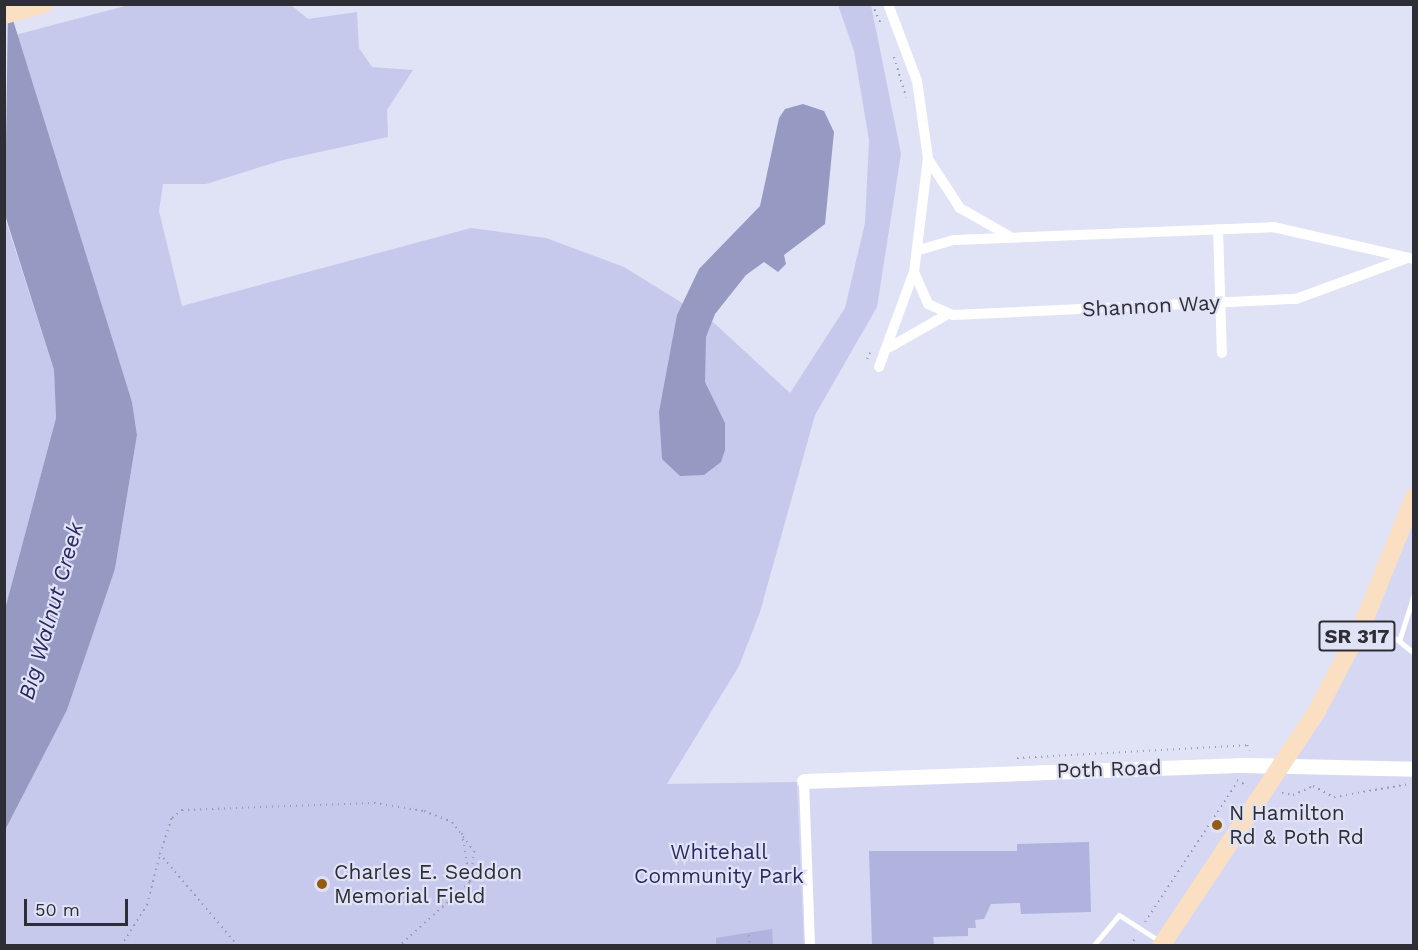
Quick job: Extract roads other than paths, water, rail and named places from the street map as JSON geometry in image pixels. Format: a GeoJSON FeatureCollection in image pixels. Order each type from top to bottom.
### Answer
{"type":"FeatureCollection","features":[{"type":"Feature","properties":{"kind":"main road"},"geometry":{"type":"LineString","coordinates":[[4,15],[43,5]]}},
{"type":"Feature","properties":{"kind":"main road","name":"SR 317"},"geometry":{"type":"LineString","coordinates":[[1164,944],[1281,765],[1364,621],[1409,528],[1413,497]]}},
{"type":"Feature","properties":{"kind":"street"},"geometry":{"type":"LineString","coordinates":[[879,367],[890,347],[915,272],[928,158],[917,81],[888,4]]}},
{"type":"Feature","properties":{"kind":"street"},"geometry":{"type":"LineString","coordinates":[[928,158],[960,208],[1015,238]]}},
{"type":"Feature","properties":{"kind":"street","name":"Shannon Way"},"geometry":{"type":"LineString","coordinates":[[919,250],[946,241],[1287,228],[1409,259]]}},
{"type":"Feature","properties":{"kind":"street"},"geometry":{"type":"LineString","coordinates":[[1218,229],[1222,353]]}},
{"type":"Feature","properties":{"kind":"street","name":"Shannon Way"},"geometry":{"type":"LineString","coordinates":[[946,315],[1296,299],[1409,259]]}},
{"type":"Feature","properties":{"kind":"street"},"geometry":{"type":"LineString","coordinates":[[890,347],[946,315],[928,304],[915,272]]}},
{"type":"Feature","properties":{"kind":"street","name":"Poth Road"},"geometry":{"type":"LineString","coordinates":[[804,781],[1281,765],[1413,769]]}},
{"type":"Feature","properties":{"kind":"street"},"geometry":{"type":"LineString","coordinates":[[804,781],[810,945]]}},
{"type":"Feature","properties":{"kind":"lane"},"geometry":{"type":"LineString","coordinates":[[1399,641],[1413,594]]}},
{"type":"Feature","properties":{"kind":"lane"},"geometry":{"type":"LineString","coordinates":[[1364,621],[1399,641],[1413,653]]}},
{"type":"Feature","properties":{"kind":"lane"},"geometry":{"type":"LineString","coordinates":[[1093,945],[1119,915],[1164,944]]}},
{"type":"Feature","properties":{"kind":"water","name":"Big Walnut Creek"},"geometry":{"type":"Polygon","coordinates":[[[8,4],[132,402],[137,435],[115,569],[67,710],[5,830],[5,609],[56,418],[54,370],[5,215],[8,4]]]}},
{"type":"Feature","properties":{"kind":"water"},"geometry":{"type":"Polygon","coordinates":[[[803,104],[824,111],[834,132],[825,224],[784,255],[786,264],[778,272],[764,262],[746,275],[715,314],[706,337],[705,382],[725,423],[725,450],[721,462],[704,475],[680,476],[662,459],[659,412],[677,315],[699,269],[760,206],[779,118],[785,109],[803,104]]]}},
{"type":"Feature","properties":{"kind":"place","name":"N Hamilton Rd & Poth Rd"},"geometry":{"type":"Point","coordinates":[1217,825]}},
{"type":"Feature","properties":{"kind":"place","name":"Charles E. Seddon Memorial Field"},"geometry":{"type":"Point","coordinates":[322,884]}},
{"type":"Feature","properties":{"kind":"park label","name":"Whitehall Community Park"},"geometry":{"type":"Point","coordinates":[719,864]}}]}
